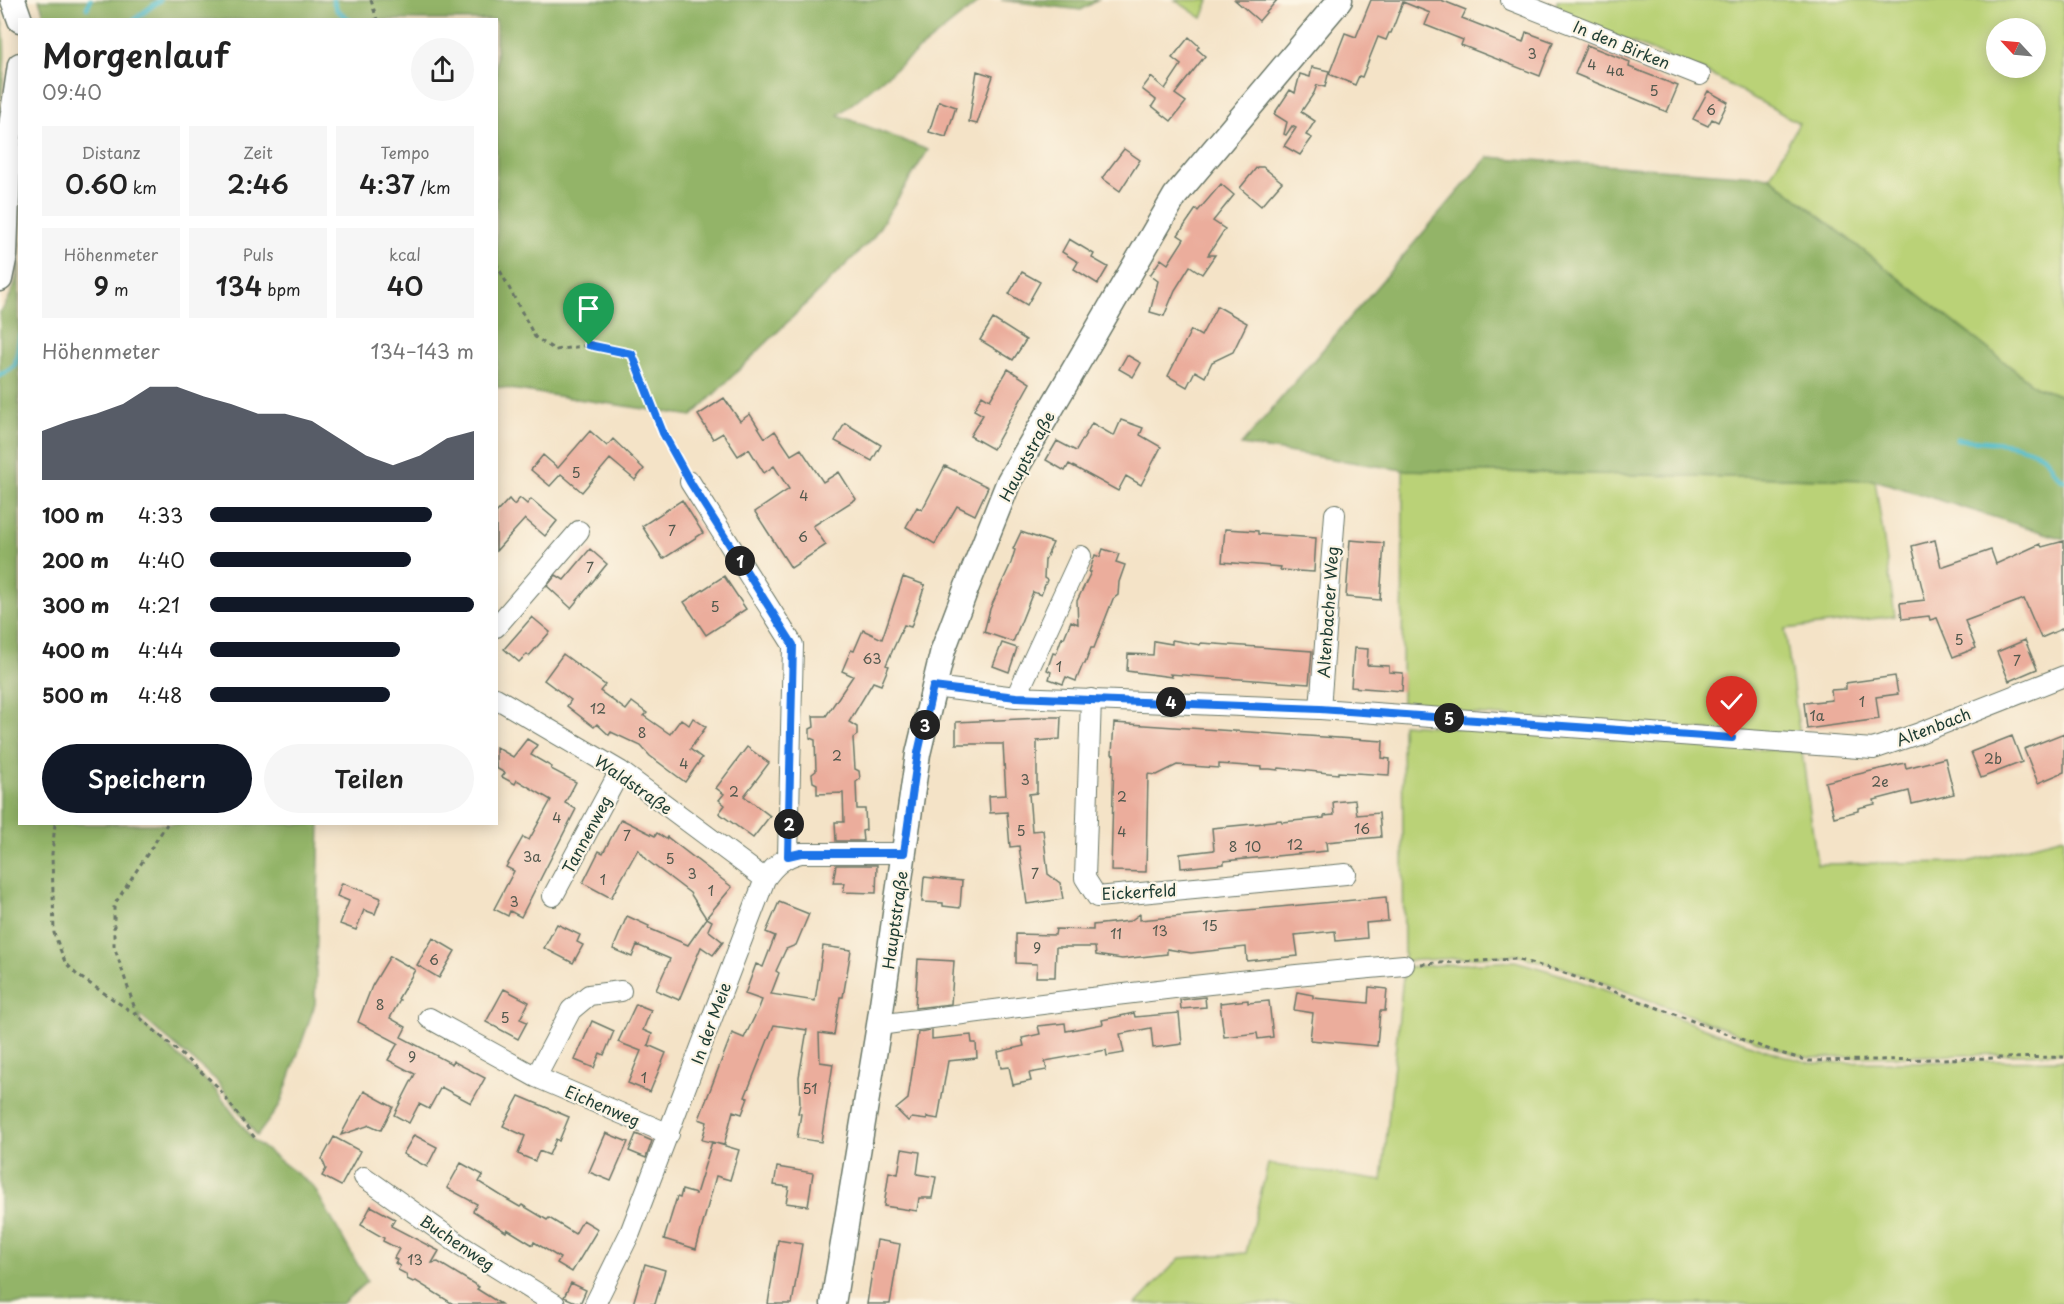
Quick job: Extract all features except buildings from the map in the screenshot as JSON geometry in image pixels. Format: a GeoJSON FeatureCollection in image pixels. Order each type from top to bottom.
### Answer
{"type":"FeatureCollection","features":[{"type":"Feature","properties":{"kind":"main road"},"geometry":{"type":"LineString","coordinates":[[13,0],[19,18]]}},
{"type":"Feature","properties":{"kind":"main road","name":"Hauptstraße"},"geometry":{"type":"LineString","coordinates":[[833,1304],[879,1025],[918,753],[943,650],[1009,481],[1175,196],[1340,0]]}},
{"type":"Feature","properties":{"kind":"main road"},"geometry":{"type":"LineString","coordinates":[[0,279],[4,255],[9,140],[18,79]]}},
{"type":"Feature","properties":{"kind":"street","name":"In den Birken"},"geometry":{"type":"LineString","coordinates":[[1511,0],[1700,75]]}},
{"type":"Feature","properties":{"kind":"street"},"geometry":{"type":"LineString","coordinates":[[690,482],[793,645],[788,856],[801,853],[904,853]]}},
{"type":"Feature","properties":{"kind":"street","name":"Altenbacher Weg"},"geometry":{"type":"LineString","coordinates":[[1320,709],[1335,514]]}},
{"type":"Feature","properties":{"kind":"street"},"geometry":{"type":"LineString","coordinates":[[498,625],[579,531]]}},
{"type":"Feature","properties":{"kind":"street"},"geometry":{"type":"LineString","coordinates":[[1016,697],[1081,556]]}},
{"type":"Feature","properties":{"kind":"street","name":"Altenbach"},"geometry":{"type":"LineString","coordinates":[[1320,709],[1873,749],[2064,676]]}},
{"type":"Feature","properties":{"kind":"street"},"geometry":{"type":"LineString","coordinates":[[933,687],[1016,697],[1320,709]]}},
{"type":"Feature","properties":{"kind":"street","name":"Waldstraße"},"geometry":{"type":"LineString","coordinates":[[498,699],[620,771],[765,879]]}},
{"type":"Feature","properties":{"kind":"street","name":"Eickerfeld"},"geometry":{"type":"LineString","coordinates":[[1091,699],[1084,878],[1097,897],[1346,874]]}},
{"type":"Feature","properties":{"kind":"street","name":"Tannenweg"},"geometry":{"type":"LineString","coordinates":[[553,896],[620,771]]}},
{"type":"Feature","properties":{"kind":"street","name":"In der Meie"},"geometry":{"type":"LineString","coordinates":[[596,1304],[630,1233],[765,879],[774,867],[788,856]]}},
{"type":"Feature","properties":{"kind":"street"},"geometry":{"type":"LineString","coordinates":[[879,1025],[1111,994],[1404,965]]}},
{"type":"Feature","properties":{"kind":"street"},"geometry":{"type":"LineString","coordinates":[[536,1077],[571,1010],[589,995],[621,991]]}},
{"type":"Feature","properties":{"kind":"street","name":"Eichenweg"},"geometry":{"type":"LineString","coordinates":[[429,1018],[536,1077],[669,1134]]}},
{"type":"Feature","properties":{"kind":"street","name":"Buchenweg"},"geometry":{"type":"LineString","coordinates":[[364,1177],[460,1245],[555,1304]]}},
{"type":"Feature","properties":{"kind":"path"},"geometry":{"type":"LineString","coordinates":[[371,0],[377,18]]}},
{"type":"Feature","properties":{"kind":"path"},"geometry":{"type":"LineString","coordinates":[[498,267],[535,337],[555,350],[589,345],[632,354],[663,433],[690,482]]}},
{"type":"Feature","properties":{"kind":"path"},"geometry":{"type":"LineString","coordinates":[[55,825],[52,854],[54,933],[65,962],[77,975],[138,1016],[216,1086],[257,1141]]}},
{"type":"Feature","properties":{"kind":"path"},"geometry":{"type":"LineString","coordinates":[[138,1016],[114,946],[114,904],[166,825]]}},
{"type":"Feature","properties":{"kind":"path"},"geometry":{"type":"LineString","coordinates":[[1404,965],[1516,959],[1559,971],[1773,1051],[1809,1061],[2064,1057]]}},
{"type":"Feature","properties":{"kind":"green space"},"geometry":{"type":"Polygon","coordinates":[[[39,0],[981,0],[838,115],[928,150],[873,238],[692,416],[498,387],[498,18],[42,18],[43,11],[39,0]]]}},
{"type":"Feature","properties":{"kind":"green space"},"geometry":{"type":"Polygon","coordinates":[[[1001,0],[1098,0],[1081,10],[1001,0]]]}},
{"type":"Feature","properties":{"kind":"green space"},"geometry":{"type":"Polygon","coordinates":[[[1175,0],[1209,0],[1202,18],[1175,0]]]}},
{"type":"Feature","properties":{"kind":"green space"},"geometry":{"type":"Polygon","coordinates":[[[1557,0],[2064,0],[2064,397],[2035,386],[1770,177],[1799,123],[1708,73],[1556,12],[1557,0]]]}},
{"type":"Feature","properties":{"kind":"green space"},"geometry":{"type":"Polygon","coordinates":[[[0,12],[5,48],[0,108],[0,12]]]}},
{"type":"Feature","properties":{"kind":"green space"},"geometry":{"type":"Polygon","coordinates":[[[1488,157],[1770,177],[2035,386],[2064,397],[2064,539],[1875,480],[1403,470],[1241,445],[1488,157]]]}},
{"type":"Feature","properties":{"kind":"green space"},"geometry":{"type":"Polygon","coordinates":[[[18,267],[18,825],[320,825],[315,1004],[280,1105],[257,1136],[216,1080],[139,1015],[140,1021],[214,1088],[253,1140],[313,1186],[367,1281],[342,1304],[0,1304],[0,313],[11,295],[18,267]]]}},
{"type":"Feature","properties":{"kind":"green space"},"geometry":{"type":"Polygon","coordinates":[[[1403,470],[1875,480],[1895,616],[1785,629],[1800,737],[1402,709],[1403,470]]]}},
{"type":"Feature","properties":{"kind":"green space"},"geometry":{"type":"Polygon","coordinates":[[[1402,724],[1802,752],[1817,864],[1968,862],[2064,837],[2064,1053],[1809,1058],[1776,1048],[1561,967],[1516,955],[1404,961],[1402,724]]]}},
{"type":"Feature","properties":{"kind":"green space"},"geometry":{"type":"Polygon","coordinates":[[[1515,961],[1590,985],[1772,1052],[1810,1063],[2064,1060],[2064,1304],[1136,1304],[1180,1258],[1246,1253],[1268,1164],[1382,1181],[1404,967],[1515,961]]]}},
{"type":"Feature","properties":{"kind":"waterway"},"geometry":{"type":"LineString","coordinates":[[87,8],[90,0]]}},
{"type":"Feature","properties":{"kind":"waterway"},"geometry":{"type":"LineString","coordinates":[[137,18],[160,0]]}},
{"type":"Feature","properties":{"kind":"waterway"},"geometry":{"type":"LineString","coordinates":[[333,0],[337,10],[347,18]]}},
{"type":"Feature","properties":{"kind":"waterway"},"geometry":{"type":"LineString","coordinates":[[0,375],[15,366],[18,348]]}},
{"type":"Feature","properties":{"kind":"waterway"},"geometry":{"type":"LineString","coordinates":[[1957,439],[2002,443],[2034,451],[2043,456],[2057,475],[2064,480]]}},
{"type":"Feature","properties":{"kind":"route"},"geometry":{"type":"LineString","coordinates":[[589,345],[632,354],[663,433],[690,482],[793,645],[788,856],[801,853],[904,853],[918,753],[933,687],[1016,697],[1320,709],[1732,738]]}}]}
